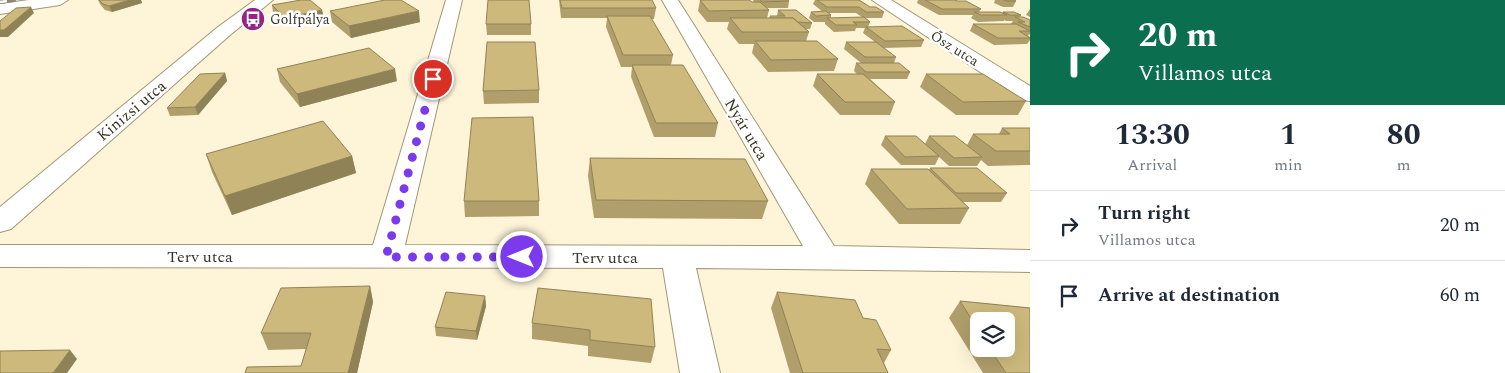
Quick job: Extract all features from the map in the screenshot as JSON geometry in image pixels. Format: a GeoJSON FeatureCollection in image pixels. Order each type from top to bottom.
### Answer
{"type":"FeatureCollection","features":[{"type":"Feature","properties":{"kind":"street"},"geometry":{"type":"LineString","coordinates":[[0,9],[60,0]]}},
{"type":"Feature","properties":{"kind":"street","name":"Kinizsi utca"},"geometry":{"type":"LineString","coordinates":[[0,222],[224,31],[265,0]]}},
{"type":"Feature","properties":{"kind":"street"},"geometry":{"type":"LineString","coordinates":[[386,257],[454,0]]}},
{"type":"Feature","properties":{"kind":"street","name":"Nyár utca"},"geometry":{"type":"LineString","coordinates":[[670,0],[825,258]]}},
{"type":"Feature","properties":{"kind":"street","name":"Ősz utca"},"geometry":{"type":"LineString","coordinates":[[880,0],[1030,95]]}},
{"type":"Feature","properties":{"kind":"street","name":"Terv utca"},"geometry":{"type":"LineString","coordinates":[[0,256],[677,257],[1030,261]]}},
{"type":"Feature","properties":{"kind":"street"},"geometry":{"type":"LineString","coordinates":[[677,257],[700,373]]}},
{"type":"Feature","properties":{"kind":"building"},"geometry":{"type":"Polygon","coordinates":[[[99,0],[130,0],[109,6],[99,0]]]}},
{"type":"Feature","properties":{"kind":"building"},"geometry":{"type":"Polygon","coordinates":[[[310,0],[322,10],[285,18],[272,5],[310,0]]]}},
{"type":"Feature","properties":{"kind":"building"},"geometry":{"type":"Polygon","coordinates":[[[385,0],[401,0],[419,11],[349,26],[330,11],[385,0]]]}},
{"type":"Feature","properties":{"kind":"building"},"geometry":{"type":"Polygon","coordinates":[[[488,0],[529,0],[531,24],[486,24],[488,0]]]}},
{"type":"Feature","properties":{"kind":"building"},"geometry":{"type":"Polygon","coordinates":[[[560,0],[652,0],[656,8],[562,8],[560,0]]]}},
{"type":"Feature","properties":{"kind":"building"},"geometry":{"type":"Polygon","coordinates":[[[700,0],[749,0],[760,2],[769,10],[709,11],[700,0]]]}},
{"type":"Feature","properties":{"kind":"building"},"geometry":{"type":"Polygon","coordinates":[[[760,0],[788,0],[789,1],[762,2],[760,0]]]}},
{"type":"Feature","properties":{"kind":"building"},"geometry":{"type":"Polygon","coordinates":[[[817,0],[859,0],[870,7],[876,7],[884,12],[866,12],[859,7],[827,7],[817,0]]]}},
{"type":"Feature","properties":{"kind":"building"},"geometry":{"type":"Polygon","coordinates":[[[925,0],[966,1],[981,9],[942,9],[925,0]]]}},
{"type":"Feature","properties":{"kind":"building"},"geometry":{"type":"Polygon","coordinates":[[[31,7],[4,30],[0,30],[0,21],[16,8],[31,7]]]}},
{"type":"Feature","properties":{"kind":"building"},"geometry":{"type":"Polygon","coordinates":[[[778,10],[796,10],[812,23],[798,22],[793,18],[772,18],[770,16],[785,16],[778,10]]]}},
{"type":"Feature","properties":{"kind":"building"},"geometry":{"type":"Polygon","coordinates":[[[826,11],[831,15],[816,16],[811,12],[826,11]]]}},
{"type":"Feature","properties":{"kind":"building"},"geometry":{"type":"Polygon","coordinates":[[[974,12],[1000,12],[1007,15],[981,15],[974,12]]]}},
{"type":"Feature","properties":{"kind":"building"},"geometry":{"type":"Polygon","coordinates":[[[1003,12],[1014,12],[1021,15],[1010,15],[1003,12]]]}},
{"type":"Feature","properties":{"kind":"building"},"geometry":{"type":"Polygon","coordinates":[[[607,16],[650,16],[673,55],[623,55],[607,16]]]}},
{"type":"Feature","properties":{"kind":"building"},"geometry":{"type":"Polygon","coordinates":[[[864,17],[870,22],[853,22],[857,25],[836,25],[827,18],[864,17]]]}},
{"type":"Feature","properties":{"kind":"building"},"geometry":{"type":"Polygon","coordinates":[[[1015,17],[1023,17],[1030,20],[1030,27],[1018,22],[1025,22],[1015,17]]]}},
{"type":"Feature","properties":{"kind":"building"},"geometry":{"type":"Polygon","coordinates":[[[730,18],[793,18],[809,32],[742,32],[730,18]]]}},
{"type":"Feature","properties":{"kind":"building"},"geometry":{"type":"Polygon","coordinates":[[[973,24],[1016,24],[1030,31],[1019,31],[1030,38],[998,38],[973,24]]]}},
{"type":"Feature","properties":{"kind":"building"},"geometry":{"type":"Polygon","coordinates":[[[902,26],[924,40],[885,41],[866,27],[902,26]]]}},
{"type":"Feature","properties":{"kind":"building"},"geometry":{"type":"Polygon","coordinates":[[[755,41],[817,41],[838,59],[771,60],[755,41]]]}},
{"type":"Feature","properties":{"kind":"building"},"geometry":{"type":"Polygon","coordinates":[[[487,42],[535,42],[539,90],[483,91],[487,42]]]}},
{"type":"Feature","properties":{"kind":"building"},"geometry":{"type":"Polygon","coordinates":[[[846,42],[876,42],[896,57],[865,57],[846,42]]]}},
{"type":"Feature","properties":{"kind":"building"},"geometry":{"type":"Polygon","coordinates":[[[369,48],[395,69],[297,94],[277,69],[369,48]]]}},
{"type":"Feature","properties":{"kind":"building"},"geometry":{"type":"Polygon","coordinates":[[[856,63],[899,63],[910,72],[866,72],[856,63]]]}},
{"type":"Feature","properties":{"kind":"building"},"geometry":{"type":"Polygon","coordinates":[[[632,65],[683,65],[718,123],[656,123],[632,65]]]}},
{"type":"Feature","properties":{"kind":"building"},"geometry":{"type":"Polygon","coordinates":[[[225,73],[195,107],[167,108],[200,74],[225,73]]]}},
{"type":"Feature","properties":{"kind":"building"},"geometry":{"type":"Polygon","coordinates":[[[817,74],[863,74],[895,102],[845,102],[817,74]]]}},
{"type":"Feature","properties":{"kind":"building"},"geometry":{"type":"Polygon","coordinates":[[[926,74],[983,74],[1026,101],[963,102],[926,74]]]}},
{"type":"Feature","properties":{"kind":"building"},"geometry":{"type":"Polygon","coordinates":[[[533,117],[539,201],[464,201],[472,118],[533,117]]]}},
{"type":"Feature","properties":{"kind":"building"},"geometry":{"type":"Polygon","coordinates":[[[323,121],[352,156],[225,196],[206,154],[323,121]]]}},
{"type":"Feature","properties":{"kind":"building"},"geometry":{"type":"Polygon","coordinates":[[[1002,128],[1030,128],[1030,151],[996,151],[973,134],[1010,134],[1002,128]]]}},
{"type":"Feature","properties":{"kind":"building"},"geometry":{"type":"Polygon","coordinates":[[[885,136],[916,136],[939,156],[905,157],[885,136]]]}},
{"type":"Feature","properties":{"kind":"building"},"geometry":{"type":"Polygon","coordinates":[[[929,136],[955,136],[982,157],[954,158],[929,136]]]}},
{"type":"Feature","properties":{"kind":"building"},"geometry":{"type":"Polygon","coordinates":[[[590,158],[745,159],[768,201],[596,200],[590,158]]]}},
{"type":"Feature","properties":{"kind":"building"},"geometry":{"type":"Polygon","coordinates":[[[930,168],[977,168],[1007,193],[956,193],[930,168]]]}},
{"type":"Feature","properties":{"kind":"building"},"geometry":{"type":"Polygon","coordinates":[[[871,169],[928,169],[969,208],[907,209],[871,169]]]}},
{"type":"Feature","properties":{"kind":"building"},"geometry":{"type":"Polygon","coordinates":[[[370,286],[348,373],[245,373],[247,367],[301,366],[311,333],[261,333],[281,288],[370,286]]]}},
{"type":"Feature","properties":{"kind":"building"},"geometry":{"type":"Polygon","coordinates":[[[538,288],[651,299],[655,347],[590,340],[590,330],[532,323],[538,288]]]}},
{"type":"Feature","properties":{"kind":"building"},"geometry":{"type":"Polygon","coordinates":[[[446,292],[485,296],[476,331],[435,327],[446,292]]]}},
{"type":"Feature","properties":{"kind":"building"},"geometry":{"type":"Polygon","coordinates":[[[777,292],[855,300],[863,318],[876,320],[891,350],[877,349],[888,373],[803,373],[777,292]]]}},
{"type":"Feature","properties":{"kind":"building"},"geometry":{"type":"Polygon","coordinates":[[[960,301],[1030,308],[1030,373],[1006,373],[995,357],[1015,357],[1015,312],[970,312],[970,317],[960,301]]]}},
{"type":"Feature","properties":{"kind":"building"},"geometry":{"type":"Polygon","coordinates":[[[70,350],[53,373],[0,373],[0,351],[70,350]]]}},
{"type":"Feature","properties":{"kind":"railway"},"geometry":{"type":"LineString","coordinates":[[0,2],[14,0]]}},
{"type":"Feature","properties":{"kind":"place","name":"Golfpálya"},"geometry":{"type":"Point","coordinates":[253,19]}},
{"type":"Feature","properties":{"kind":"route"},"geometry":{"type":"LineString","coordinates":[[433,79],[386,257],[522,257]]}}]}
